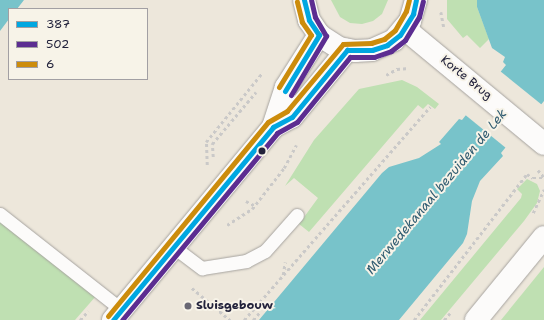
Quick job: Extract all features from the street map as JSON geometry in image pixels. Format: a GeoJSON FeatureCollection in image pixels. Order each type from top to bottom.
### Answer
{"type":"FeatureCollection","features":[{"type":"Feature","properties":{"kind":"street"},"geometry":{"type":"LineString","coordinates":[[304,0],[309,20],[319,35],[332,44],[347,50],[363,51],[379,48],[394,40],[405,29],[413,14],[416,0]]}},
{"type":"Feature","properties":{"kind":"street","name":"Korte Brug"},"geometry":{"type":"LineString","coordinates":[[405,29],[544,144]]}},
{"type":"Feature","properties":{"kind":"street"},"geometry":{"type":"LineString","coordinates":[[118,315],[175,248],[273,127],[286,87],[319,35]]}},
{"type":"Feature","properties":{"kind":"street"},"geometry":{"type":"LineString","coordinates":[[273,127],[292,117],[347,50]]}},
{"type":"Feature","properties":{"kind":"street"},"geometry":{"type":"LineString","coordinates":[[476,320],[544,237]]}},
{"type":"Feature","properties":{"kind":"lane"},"geometry":{"type":"LineString","coordinates":[[0,214],[102,294],[118,315]]}},
{"type":"Feature","properties":{"kind":"lane"},"geometry":{"type":"LineString","coordinates":[[175,248],[202,268],[256,258],[265,252],[296,215]]}},
{"type":"Feature","properties":{"kind":"path"},"geometry":{"type":"LineString","coordinates":[[207,167],[206,142],[267,67]]}},
{"type":"Feature","properties":{"kind":"path"},"geometry":{"type":"LineString","coordinates":[[244,320],[430,107]]}},
{"type":"Feature","properties":{"kind":"path"},"geometry":{"type":"LineString","coordinates":[[224,227],[252,208],[284,168],[299,139]]}},
{"type":"Feature","properties":{"kind":"path"},"geometry":{"type":"LineString","coordinates":[[414,320],[527,174],[533,178],[544,178]]}},
{"type":"Feature","properties":{"kind":"path"},"geometry":{"type":"LineString","coordinates":[[195,262],[180,280],[230,320]]}},
{"type":"Feature","properties":{"kind":"path"},"geometry":{"type":"LineString","coordinates":[[283,276],[284,263]]}},
{"type":"Feature","properties":{"kind":"path"},"geometry":{"type":"LineString","coordinates":[[80,320],[102,294]]}},
{"type":"Feature","properties":{"kind":"path"},"geometry":{"type":"LineString","coordinates":[[253,320],[260,312]]}},
{"type":"Feature","properties":{"kind":"green space"},"geometry":{"type":"Polygon","coordinates":[[[331,0],[388,0],[382,14],[373,21],[362,24],[350,23],[340,17],[331,0]]]}},
{"type":"Feature","properties":{"kind":"green space"},"geometry":{"type":"Polygon","coordinates":[[[447,0],[477,0],[477,7],[489,39],[480,48],[467,35],[463,38],[447,19],[447,0]]]}},
{"type":"Feature","properties":{"kind":"green space"},"geometry":{"type":"Polygon","coordinates":[[[402,80],[417,87],[439,104],[435,109],[428,104],[423,109],[418,105],[309,232],[299,224],[318,198],[294,178],[285,186],[314,140],[359,89],[402,80]]]}},
{"type":"Feature","properties":{"kind":"green space"},"geometry":{"type":"Polygon","coordinates":[[[527,179],[537,184],[540,191],[537,203],[524,221],[441,320],[420,320],[521,198],[522,194],[517,189],[527,179]]]}},
{"type":"Feature","properties":{"kind":"green space"},"geometry":{"type":"Polygon","coordinates":[[[0,220],[96,296],[75,320],[0,320],[0,220]]]}},
{"type":"Feature","properties":{"kind":"green space"},"geometry":{"type":"Polygon","coordinates":[[[544,267],[544,320],[501,320],[544,267]]]}},
{"type":"Feature","properties":{"kind":"water"},"geometry":{"type":"Polygon","coordinates":[[[0,0],[24,0],[18,8],[8,8],[8,20],[0,31],[0,0]]]}},
{"type":"Feature","properties":{"kind":"water","name":"Merwedekanaal bezuiden de Lek"},"geometry":{"type":"Polygon","coordinates":[[[477,0],[544,0],[544,101],[501,153],[503,156],[480,181],[472,201],[467,234],[463,243],[399,320],[259,320],[382,173],[389,167],[419,158],[441,144],[439,142],[459,119],[462,120],[506,65],[503,62],[505,57],[492,48],[477,7],[477,0]]]}},
{"type":"Feature","properties":{"kind":"pier"},"geometry":{"type":"Polygon","coordinates":[[[500,71],[543,106],[508,149],[465,115],[500,71]]]}},
{"type":"Feature","properties":{"kind":"transit line","name":"387"},"geometry":{"type":"LineString","coordinates":[[285,91],[319,35],[309,20],[304,0]]}},
{"type":"Feature","properties":{"kind":"transit line","name":"502"},"geometry":{"type":"LineString","coordinates":[[291,95],[326,36],[315,17],[311,0]]}},
{"type":"Feature","properties":{"kind":"transit line","name":"6"},"geometry":{"type":"LineString","coordinates":[[108,316],[268,122],[287,111],[343,44],[371,43],[384,39],[395,30],[406,11],[409,0]]}},
{"type":"Feature","properties":{"kind":"transit line","name":"387"},"geometry":{"type":"LineString","coordinates":[[113,320],[273,127],[292,117],[347,50],[372,50],[387,45],[400,35],[413,14],[416,0]]}},
{"type":"Feature","properties":{"kind":"transit line","name":"502"},"geometry":{"type":"LineString","coordinates":[[122,320],[277,133],[297,122],[350,57],[374,57],[391,51],[405,40],[419,17],[423,1]]}},
{"type":"Feature","properties":{"kind":"transit line","name":"6"},"geometry":{"type":"LineString","coordinates":[[279,87],[311,35],[302,22],[297,2]]}},
{"type":"Feature","properties":{"kind":"place","name":"Sluisgebouw"},"geometry":{"type":"Point","coordinates":[188,306]}}]}
